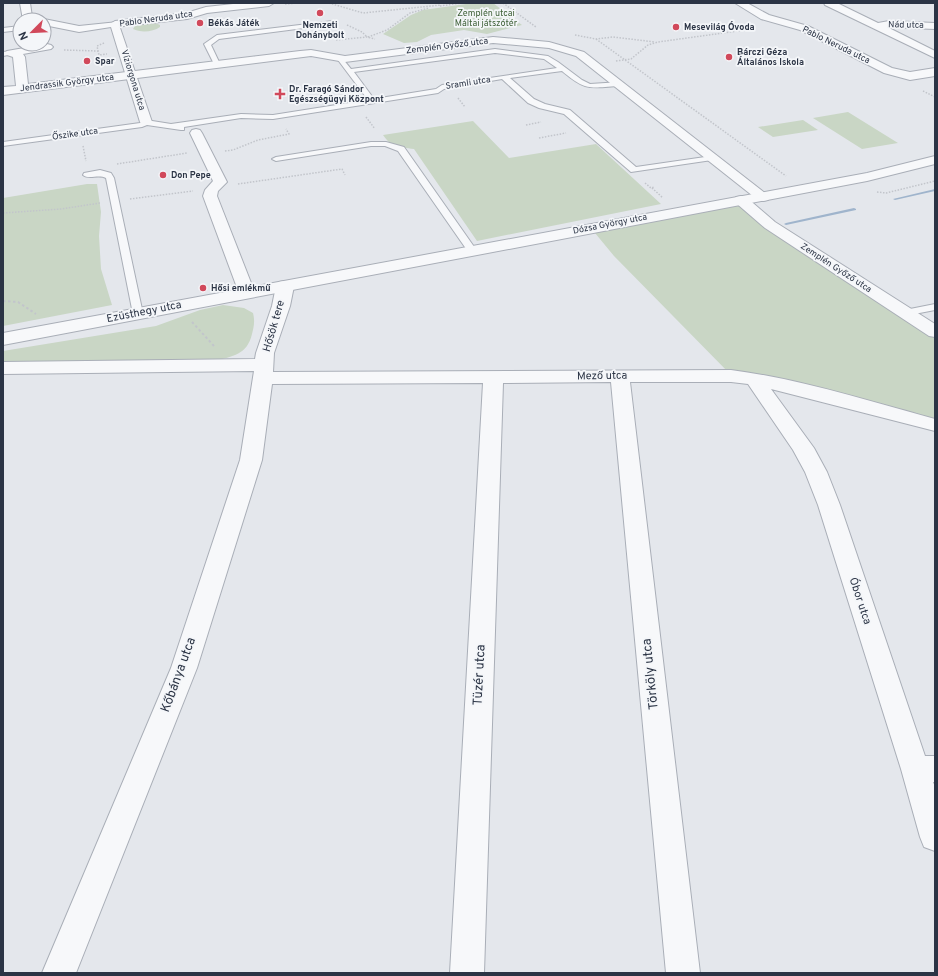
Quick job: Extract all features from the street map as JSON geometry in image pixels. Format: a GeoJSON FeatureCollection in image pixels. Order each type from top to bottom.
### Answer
{"type":"FeatureCollection","features":[{"type":"Feature","properties":{"kind":"street","name":"Pablo Neruda utca"},"geometry":{"type":"LineString","coordinates":[[115,24],[187,16],[206,10],[243,4],[269,3]]}},
{"type":"Feature","properties":{"kind":"street","name":"Pablo Neruda utca"},"geometry":{"type":"LineString","coordinates":[[740,3],[765,17],[804,28],[888,71],[910,76],[935,72]]}},
{"type":"Feature","properties":{"kind":"street"},"geometry":{"type":"LineString","coordinates":[[829,3],[935,55]]}},
{"type":"Feature","properties":{"kind":"street"},"geometry":{"type":"LineString","coordinates":[[52,25],[79,28],[115,24]]}},
{"type":"Feature","properties":{"kind":"street","name":"Víziorgona utca"},"geometry":{"type":"LineString","coordinates":[[115,24],[146,122]]}},
{"type":"Feature","properties":{"kind":"street","name":"Nád utca"},"geometry":{"type":"LineString","coordinates":[[876,26],[889,24],[935,26]]}},
{"type":"Feature","properties":{"kind":"street","name":"Zemplén Győző utca"},"geometry":{"type":"LineString","coordinates":[[130,75],[305,53],[340,58],[475,41],[501,40],[561,48],[580,54],[763,197]]}},
{"type":"Feature","properties":{"kind":"street"},"geometry":{"type":"LineString","coordinates":[[7,53],[16,53],[19,57],[22,88]]}},
{"type":"Feature","properties":{"kind":"street","name":"Jendrassik György utca"},"geometry":{"type":"LineString","coordinates":[[3,91],[130,75]]}},
{"type":"Feature","properties":{"kind":"street","name":"Víziorgona utca"},"geometry":{"type":"LineString","coordinates":[[196,132],[220,182],[210,196],[247,293]]}},
{"type":"Feature","properties":{"kind":"street","name":"Dózsa György utca"},"geometry":{"type":"LineString","coordinates":[[285,286],[867,177],[935,160]]}},
{"type":"Feature","properties":{"kind":"street","name":"Zemplén Győző utca"},"geometry":{"type":"LineString","coordinates":[[741,200],[770,225],[935,332]]}},
{"type":"Feature","properties":{"kind":"street","name":"Ezüsthegy utca"},"geometry":{"type":"LineString","coordinates":[[3,339],[285,286]]}},
{"type":"Feature","properties":{"kind":"street","name":"Hősök tere"},"geometry":{"type":"LineString","coordinates":[[264,372],[265,353],[281,306],[285,286]]}},
{"type":"Feature","properties":{"kind":"street"},"geometry":{"type":"LineString","coordinates":[[3,368],[218,366],[264,372]]}},
{"type":"Feature","properties":{"kind":"street","name":"Mező utca"},"geometry":{"type":"LineString","coordinates":[[264,372],[493,378],[731,376],[754,379],[819,394],[935,425]]}},
{"type":"Feature","properties":{"kind":"street","name":"Kőbánya utca"},"geometry":{"type":"LineString","coordinates":[[60,973],[184,668],[251,460],[264,372]]}},
{"type":"Feature","properties":{"kind":"street","name":"Törköly utca"},"geometry":{"type":"LineString","coordinates":[[620,376],[683,973]]}},
{"type":"Feature","properties":{"kind":"street","name":"Tüzér utca"},"geometry":{"type":"LineString","coordinates":[[467,973],[493,378]]}},
{"type":"Feature","properties":{"kind":"street","name":"Óbor utca"},"geometry":{"type":"LineString","coordinates":[[754,379],[803,448],[816,472],[925,769],[935,837]]}},
{"type":"Feature","properties":{"kind":"lane"},"geometry":{"type":"LineString","coordinates":[[217,64],[207,44],[217,37],[333,23]]}},
{"type":"Feature","properties":{"kind":"lane"},"geometry":{"type":"LineString","coordinates":[[349,70],[489,51],[546,57],[579,82],[589,86],[618,84]]}},
{"type":"Feature","properties":{"kind":"lane"},"geometry":{"type":"LineString","coordinates":[[340,58],[373,102]]}},
{"type":"Feature","properties":{"kind":"lane"},"geometry":{"type":"LineString","coordinates":[[504,77],[563,69]]}},
{"type":"Feature","properties":{"kind":"lane","name":"Sramli utca"},"geometry":{"type":"LineString","coordinates":[[172,126],[241,116],[277,116],[373,102],[438,91],[442,87],[504,77],[531,101],[542,106],[567,112],[634,170],[712,158]]}},
{"type":"Feature","properties":{"kind":"lane","name":"Víziorgona utca"},"geometry":{"type":"LineString","coordinates":[[146,122],[195,130],[196,132]]}},
{"type":"Feature","properties":{"kind":"lane","name":"Őszike utca"},"geometry":{"type":"LineString","coordinates":[[3,144],[142,125],[146,122]]}},
{"type":"Feature","properties":{"kind":"lane"},"geometry":{"type":"LineString","coordinates":[[276,159],[363,144],[386,144],[401,149],[472,250]]}},
{"type":"Feature","properties":{"kind":"lane"},"geometry":{"type":"LineString","coordinates":[[87,175],[100,173],[108,175],[110,178],[138,314]]}},
{"type":"Feature","properties":{"kind":"lane"},"geometry":{"type":"LineString","coordinates":[[904,313],[935,307]]}},
{"type":"Feature","properties":{"kind":"path"},"geometry":{"type":"LineString","coordinates":[[328,3],[363,12],[441,6]]}},
{"type":"Feature","properties":{"kind":"path"},"geometry":{"type":"LineString","coordinates":[[328,3],[332,8]]}},
{"type":"Feature","properties":{"kind":"path"},"geometry":{"type":"LineString","coordinates":[[367,37],[387,30],[416,11],[461,3]]}},
{"type":"Feature","properties":{"kind":"path"},"geometry":{"type":"LineString","coordinates":[[503,3],[528,23],[538,28]]}},
{"type":"Feature","properties":{"kind":"path"},"geometry":{"type":"LineString","coordinates":[[344,22],[348,27],[362,32],[381,54]]}},
{"type":"Feature","properties":{"kind":"path"},"geometry":{"type":"LineString","coordinates":[[594,65],[631,59],[648,45],[658,42],[751,29]]}},
{"type":"Feature","properties":{"kind":"path"},"geometry":{"type":"LineString","coordinates":[[569,34],[596,40],[790,179]]}},
{"type":"Feature","properties":{"kind":"path"},"geometry":{"type":"LineString","coordinates":[[596,40],[613,37],[658,42]]}},
{"type":"Feature","properties":{"kind":"path"},"geometry":{"type":"LineString","coordinates":[[52,48],[70,50],[79,49],[90,52],[98,51]]}},
{"type":"Feature","properties":{"kind":"path"},"geometry":{"type":"LineString","coordinates":[[357,104],[386,144]]}},
{"type":"Feature","properties":{"kind":"path"},"geometry":{"type":"LineString","coordinates":[[80,134],[87,165],[100,173],[115,171],[114,164],[233,150],[258,140],[289,134],[277,116]]}},
{"type":"Feature","properties":{"kind":"path"},"geometry":{"type":"LineString","coordinates":[[539,138],[587,129]]}},
{"type":"Feature","properties":{"kind":"path"},"geometry":{"type":"LineString","coordinates":[[3,213],[61,209],[320,171],[321,173],[342,170],[345,175]]}},
{"type":"Feature","properties":{"kind":"path"},"geometry":{"type":"LineString","coordinates":[[872,190],[886,193],[935,182]]}},
{"type":"Feature","properties":{"kind":"path"},"geometry":{"type":"LineString","coordinates":[[651,188],[666,200]]}},
{"type":"Feature","properties":{"kind":"path"},"geometry":{"type":"LineString","coordinates":[[3,301],[18,302],[42,318],[47,323],[50,330]]}},
{"type":"Feature","properties":{"kind":"path"},"geometry":{"type":"LineString","coordinates":[[177,306],[221,354],[218,366]]}},
{"type":"Feature","properties":{"kind":"green space","name":"Zemplén utcai Máltai játszótér"},"geometry":{"type":"Polygon","coordinates":[[[473,3],[493,3],[522,25],[487,34],[464,30],[431,35],[417,42],[404,43],[383,34],[411,15],[423,10],[473,3]]]}},
{"type":"Feature","properties":{"kind":"green space"},"geometry":{"type":"Polygon","coordinates":[[[142,23],[155,23],[160,25],[160,27],[147,31],[133,29],[135,26],[142,23]]]}},
{"type":"Feature","properties":{"kind":"green space"},"geometry":{"type":"Polygon","coordinates":[[[848,112],[898,143],[862,149],[813,118],[848,112]]]}},
{"type":"Feature","properties":{"kind":"green space"},"geometry":{"type":"Polygon","coordinates":[[[803,120],[818,130],[773,137],[758,127],[803,120]]]}},
{"type":"Feature","properties":{"kind":"green space"},"geometry":{"type":"Polygon","coordinates":[[[473,121],[509,158],[596,144],[661,204],[477,241],[414,149],[393,145],[383,135],[473,121]]]}},
{"type":"Feature","properties":{"kind":"green space"},"geometry":{"type":"Polygon","coordinates":[[[87,184],[97,184],[101,212],[99,236],[101,269],[112,305],[3,326],[3,198],[87,184]]]}},
{"type":"Feature","properties":{"kind":"green space"},"geometry":{"type":"Polygon","coordinates":[[[740,201],[935,333],[935,425],[732,376],[614,256],[595,233],[740,201]]]}},
{"type":"Feature","properties":{"kind":"green space"},"geometry":{"type":"Polygon","coordinates":[[[223,305],[244,308],[253,313],[254,319],[252,334],[247,346],[238,354],[227,358],[214,361],[3,363],[3,351],[156,326],[200,310],[223,305]]]}},
{"type":"Feature","properties":{"kind":"waterway"},"geometry":{"type":"LineString","coordinates":[[895,199],[935,190]]}},
{"type":"Feature","properties":{"kind":"waterway"},"geometry":{"type":"LineString","coordinates":[[786,224],[854,209]]}},
{"type":"Feature","properties":{"kind":"place","name":"Nemzeti Dohánybolt"},"geometry":{"type":"Point","coordinates":[320,13]}},
{"type":"Feature","properties":{"kind":"place","name":"Békás Játék"},"geometry":{"type":"Point","coordinates":[200,23]}},
{"type":"Feature","properties":{"kind":"place","name":"Mesevilág Óvoda"},"geometry":{"type":"Point","coordinates":[676,27]}},
{"type":"Feature","properties":{"kind":"place","name":"Bárczi Géza Általános Iskola"},"geometry":{"type":"Point","coordinates":[729,57]}},
{"type":"Feature","properties":{"kind":"place","name":"Spar"},"geometry":{"type":"Point","coordinates":[87,61]}},
{"type":"Feature","properties":{"kind":"place","name":"Dr. Faragó Sándor Egészségügyi Központ"},"geometry":{"type":"Point","coordinates":[280,94]}},
{"type":"Feature","properties":{"kind":"place","name":"Don Pepe"},"geometry":{"type":"Point","coordinates":[163,175]}},
{"type":"Feature","properties":{"kind":"place","name":"Hősi emlékmű"},"geometry":{"type":"Point","coordinates":[203,288]}}]}
